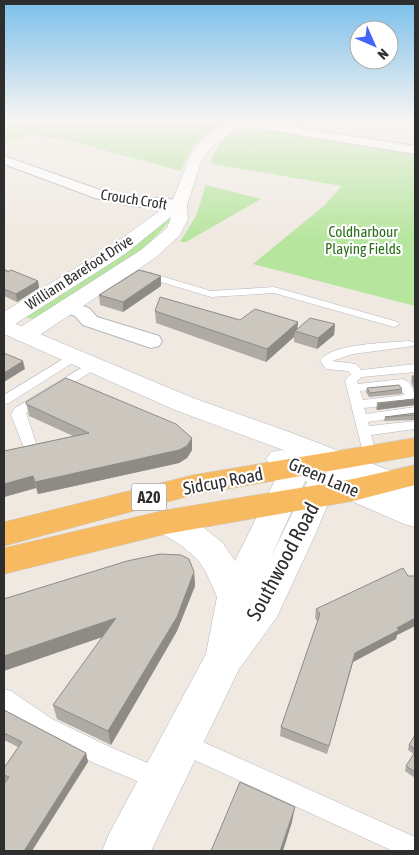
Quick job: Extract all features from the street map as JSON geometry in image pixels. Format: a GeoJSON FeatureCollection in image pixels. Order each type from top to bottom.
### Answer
{"type":"FeatureCollection","features":[{"type":"Feature","properties":{"kind":"highway","name":"Sidcup Road"},"geometry":{"type":"LineString","coordinates":[[4,561],[166,522],[278,503],[324,478],[360,414],[415,447]]}},
{"type":"Feature","properties":{"kind":"highway","name":"Sidcup Road"},"geometry":{"type":"LineString","coordinates":[[4,534],[193,485],[296,466]]}},
{"type":"Feature","properties":{"kind":"highway","name":"Sidcup Road"},"geometry":{"type":"LineString","coordinates":[[324,478],[353,490],[401,478]]}},
{"type":"Feature","properties":{"kind":"street","name":"Crouch Croft"},"geometry":{"type":"LineString","coordinates":[[6,161],[100,195],[131,201],[179,205]]}},
{"type":"Feature","properties":{"kind":"street","name":"William Barefoot Drive"},"geometry":{"type":"LineString","coordinates":[[24,335],[127,269],[148,254],[174,231],[180,219],[179,205],[194,161]]}},
{"type":"Feature","properties":{"kind":"street","name":"William Barefoot Drive"},"geometry":{"type":"LineString","coordinates":[[4,321],[118,250],[144,228],[179,205]]}},
{"type":"Feature","properties":{"kind":"street"},"geometry":{"type":"LineString","coordinates":[[68,307],[82,312],[90,321],[151,341]]}},
{"type":"Feature","properties":{"kind":"street","name":"Green Lane"},"geometry":{"type":"LineString","coordinates":[[4,326],[184,404],[251,427],[324,478]]}},
{"type":"Feature","properties":{"kind":"street","name":"Green Lane"},"geometry":{"type":"LineString","coordinates":[[184,404],[256,447],[324,478],[401,478],[415,496]]}},
{"type":"Feature","properties":{"kind":"street","name":"Southwood Road"},"geometry":{"type":"LineString","coordinates":[[225,657],[234,597],[296,466]]}},
{"type":"Feature","properties":{"kind":"street","name":"Southwood Road"},"geometry":{"type":"LineString","coordinates":[[126,851],[225,657],[264,606],[324,478]]}},
{"type":"Feature","properties":{"kind":"street","name":"Green Lane"},"geometry":{"type":"LineString","coordinates":[[353,490],[415,516]]}},
{"type":"Feature","properties":{"kind":"street","name":"Southwood Road"},"geometry":{"type":"LineString","coordinates":[[166,522],[187,532],[208,547],[221,564],[234,597]]}},
{"type":"Feature","properties":{"kind":"lane"},"geometry":{"type":"LineString","coordinates":[[127,269],[211,294],[274,290],[394,324]]}},
{"type":"Feature","properties":{"kind":"lane"},"geometry":{"type":"LineString","coordinates":[[358,374],[352,367],[330,366],[326,360],[330,356],[344,352],[409,344]]}},
{"type":"Feature","properties":{"kind":"lane"},"geometry":{"type":"LineString","coordinates":[[4,400],[83,361]]}},
{"type":"Feature","properties":{"kind":"lane"},"geometry":{"type":"LineString","coordinates":[[32,452],[18,415],[20,411],[83,361]]}},
{"type":"Feature","properties":{"kind":"lane"},"geometry":{"type":"LineString","coordinates":[[360,414],[352,380],[358,374],[415,368]]}},
{"type":"Feature","properties":{"kind":"lane"},"geometry":{"type":"LineString","coordinates":[[360,414],[413,398]]}},
{"type":"Feature","properties":{"kind":"lane"},"geometry":{"type":"LineString","coordinates":[[360,414],[413,398]]}},
{"type":"Feature","properties":{"kind":"lane"},"geometry":{"type":"LineString","coordinates":[[360,414],[415,418]]}},
{"type":"Feature","properties":{"kind":"lane"},"geometry":{"type":"LineString","coordinates":[[360,414],[415,425]]}},
{"type":"Feature","properties":{"kind":"lane"},"geometry":{"type":"LineString","coordinates":[[4,698],[44,726],[102,755],[172,762],[415,849]]}},
{"type":"Feature","properties":{"kind":"green space"},"geometry":{"type":"Polygon","coordinates":[[[144,161],[186,161],[181,171],[144,161]]]}},
{"type":"Feature","properties":{"kind":"green space","name":"Coldharbour Playing Fields"},"geometry":{"type":"Polygon","coordinates":[[[211,161],[415,161],[415,306],[253,264],[325,205],[342,186],[213,164],[211,161]]]}},
{"type":"Feature","properties":{"kind":"green space"},"geometry":{"type":"Polygon","coordinates":[[[206,185],[261,199],[186,242],[180,242],[196,216],[206,185]]]}},
{"type":"Feature","properties":{"kind":"green space"},"geometry":{"type":"Polygon","coordinates":[[[169,216],[173,217],[159,233],[126,262],[33,319],[24,317],[118,258],[169,216]]]}},
{"type":"Feature","properties":{"kind":"building"},"geometry":{"type":"Polygon","coordinates":[[[4,269],[38,281],[16,294],[4,289],[4,269]]]}},
{"type":"Feature","properties":{"kind":"building"},"geometry":{"type":"Polygon","coordinates":[[[139,270],[161,276],[123,302],[99,295],[139,270]]]}},
{"type":"Feature","properties":{"kind":"building"},"geometry":{"type":"Polygon","coordinates":[[[160,297],[240,320],[255,309],[298,322],[267,349],[155,311],[160,297]]]}},
{"type":"Feature","properties":{"kind":"building"},"geometry":{"type":"Polygon","coordinates":[[[310,318],[335,324],[318,338],[295,331],[310,318]]]}},
{"type":"Feature","properties":{"kind":"building"},"geometry":{"type":"Polygon","coordinates":[[[4,353],[23,361],[4,373],[4,353]]]}},
{"type":"Feature","properties":{"kind":"building"},"geometry":{"type":"Polygon","coordinates":[[[66,378],[176,424],[192,438],[187,446],[179,450],[35,482],[33,476],[4,484],[4,451],[89,433],[26,404],[26,402],[66,378]]]}},
{"type":"Feature","properties":{"kind":"building"},"geometry":{"type":"Polygon","coordinates":[[[399,385],[402,389],[370,393],[367,388],[399,385]]]}},
{"type":"Feature","properties":{"kind":"building"},"geometry":{"type":"Polygon","coordinates":[[[415,399],[379,404],[377,403],[415,399]]]}},
{"type":"Feature","properties":{"kind":"building"},"geometry":{"type":"Polygon","coordinates":[[[415,413],[415,415],[385,417],[415,413]]]}},
{"type":"Feature","properties":{"kind":"building"},"geometry":{"type":"Polygon","coordinates":[[[160,554],[181,555],[189,559],[194,572],[177,617],[108,731],[53,705],[116,618],[4,656],[4,599],[127,561],[160,554]]]}},
{"type":"Feature","properties":{"kind":"building"},"geometry":{"type":"Polygon","coordinates":[[[403,568],[408,576],[415,576],[415,618],[397,628],[399,630],[355,653],[329,746],[281,727],[320,614],[316,609],[403,568]]]}},
{"type":"Feature","properties":{"kind":"building"},"geometry":{"type":"Polygon","coordinates":[[[4,710],[86,753],[24,851],[4,851],[4,784],[9,777],[4,775],[4,768],[22,742],[4,733],[4,710]]]}},
{"type":"Feature","properties":{"kind":"building"},"geometry":{"type":"Polygon","coordinates":[[[415,735],[415,749],[409,745],[415,735]]]}},
{"type":"Feature","properties":{"kind":"building"},"geometry":{"type":"Polygon","coordinates":[[[415,752],[415,772],[406,766],[415,752]]]}},
{"type":"Feature","properties":{"kind":"building"},"geometry":{"type":"Polygon","coordinates":[[[240,782],[295,807],[280,851],[211,851],[240,782]]]}}]}
